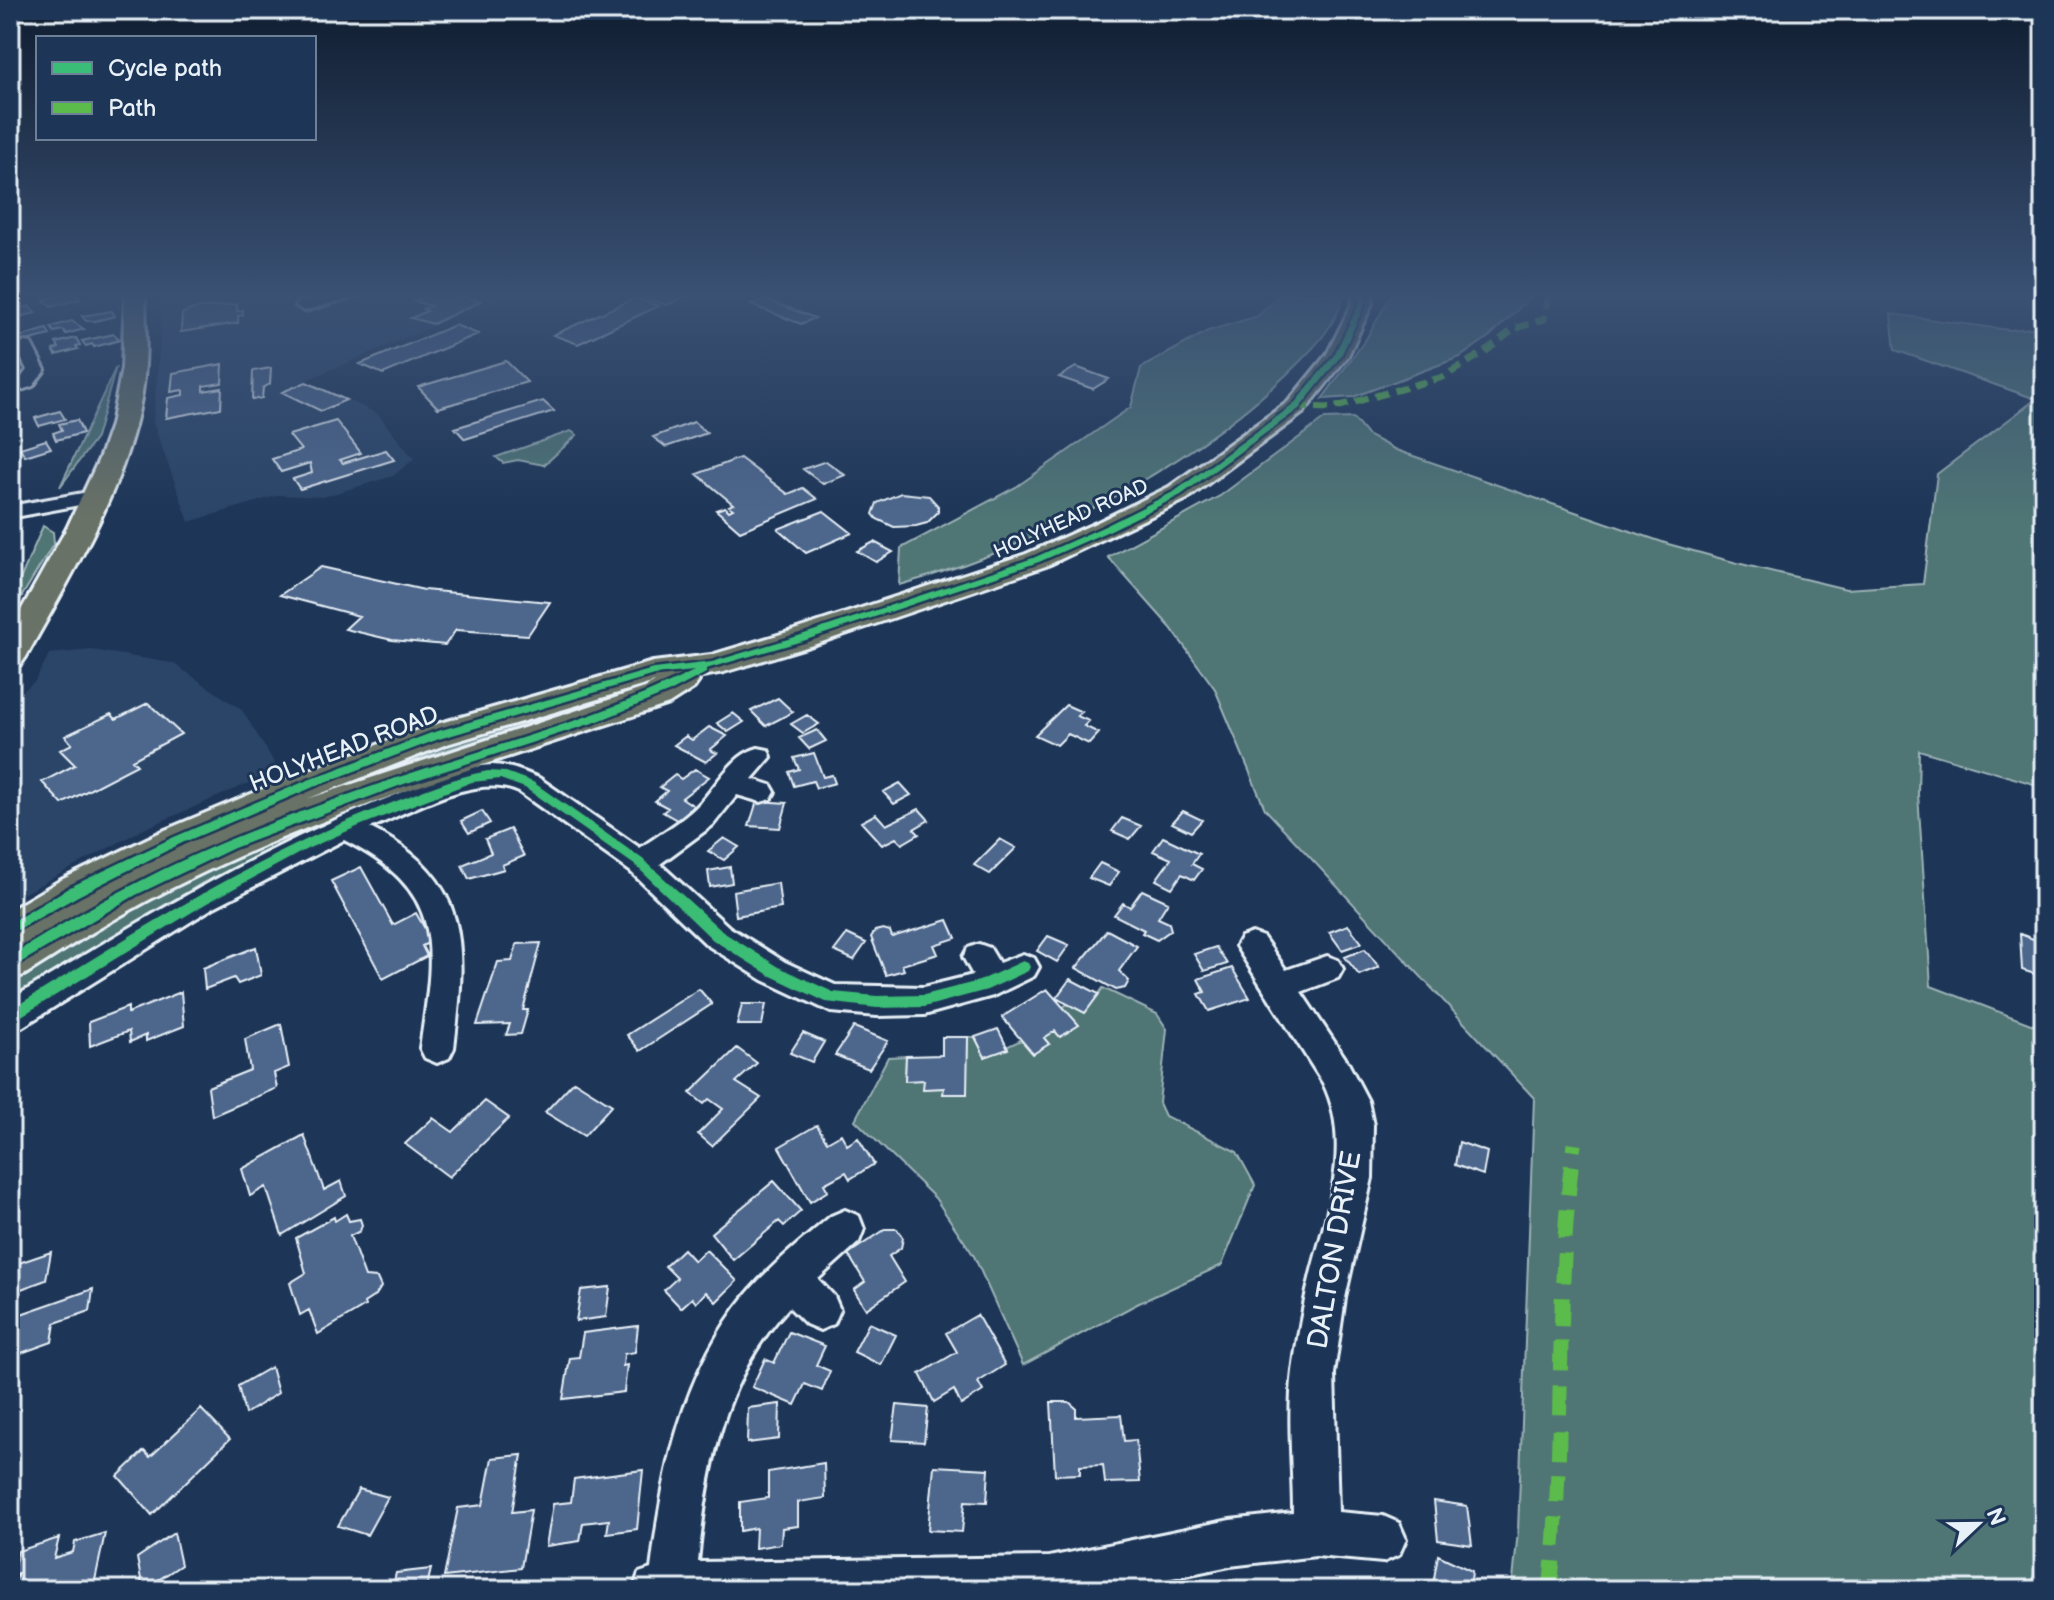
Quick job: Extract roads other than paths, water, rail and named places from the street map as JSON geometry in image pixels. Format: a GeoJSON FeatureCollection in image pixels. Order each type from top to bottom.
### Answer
{"type":"FeatureCollection","features":[{"type":"Feature","properties":{"kind":"main road"},"geometry":{"type":"LineString","coordinates":[[10,657],[64,564],[112,455],[130,394],[131,369]]}},
{"type":"Feature","properties":{"kind":"main road","name":"HOLYHEAD ROAD"},"geometry":{"type":"LineString","coordinates":[[10,963],[79,920],[174,870],[244,840],[402,781],[657,696],[713,665],[1036,560],[1178,493],[1296,407],[1327,369]]}},
{"type":"Feature","properties":{"kind":"main road","name":"HOLYHEAD ROAD"},"geometry":{"type":"LineString","coordinates":[[10,929],[75,891],[178,840],[312,783],[435,736],[653,672],[713,665]]}},
{"type":"Feature","properties":{"kind":"street"},"geometry":{"type":"LineString","coordinates":[[10,389],[27,382],[35,369]]}},
{"type":"Feature","properties":{"kind":"street"},"geometry":{"type":"LineString","coordinates":[[10,512],[94,497]]}},
{"type":"Feature","properties":{"kind":"street"},"geometry":{"type":"LineString","coordinates":[[640,863],[703,818],[731,783],[758,757]]}},
{"type":"Feature","properties":{"kind":"street"},"geometry":{"type":"LineString","coordinates":[[10,1017],[136,939],[281,856],[344,827],[482,775],[512,778],[529,785],[640,863],[718,936],[774,971],[831,998],[877,1002],[924,1001],[956,994],[986,969],[1023,967]]}},
{"type":"Feature","properties":{"kind":"street"},"geometry":{"type":"LineString","coordinates":[[731,783],[761,792]]}},
{"type":"Feature","properties":{"kind":"street"},"geometry":{"type":"LineString","coordinates":[[344,827],[408,865],[430,895],[444,922],[445,982],[437,1048]]}},
{"type":"Feature","properties":{"kind":"street","name":"DALTON DRIVE"},"geometry":{"type":"LineString","coordinates":[[1252,946],[1335,1072],[1350,1101],[1355,1125],[1354,1178],[1325,1298],[1313,1374],[1316,1533]]}},
{"type":"Feature","properties":{"kind":"street"},"geometry":{"type":"LineString","coordinates":[[1280,986],[1327,969]]}},
{"type":"Feature","properties":{"kind":"street"},"geometry":{"type":"LineString","coordinates":[[845,1229],[761,1308],[730,1350],[696,1430],[664,1588],[1049,1585],[1230,1543],[1316,1533],[1383,1539]]}},
{"type":"Feature","properties":{"kind":"street"},"geometry":{"type":"LineString","coordinates":[[789,1279],[820,1310]]}}]}
